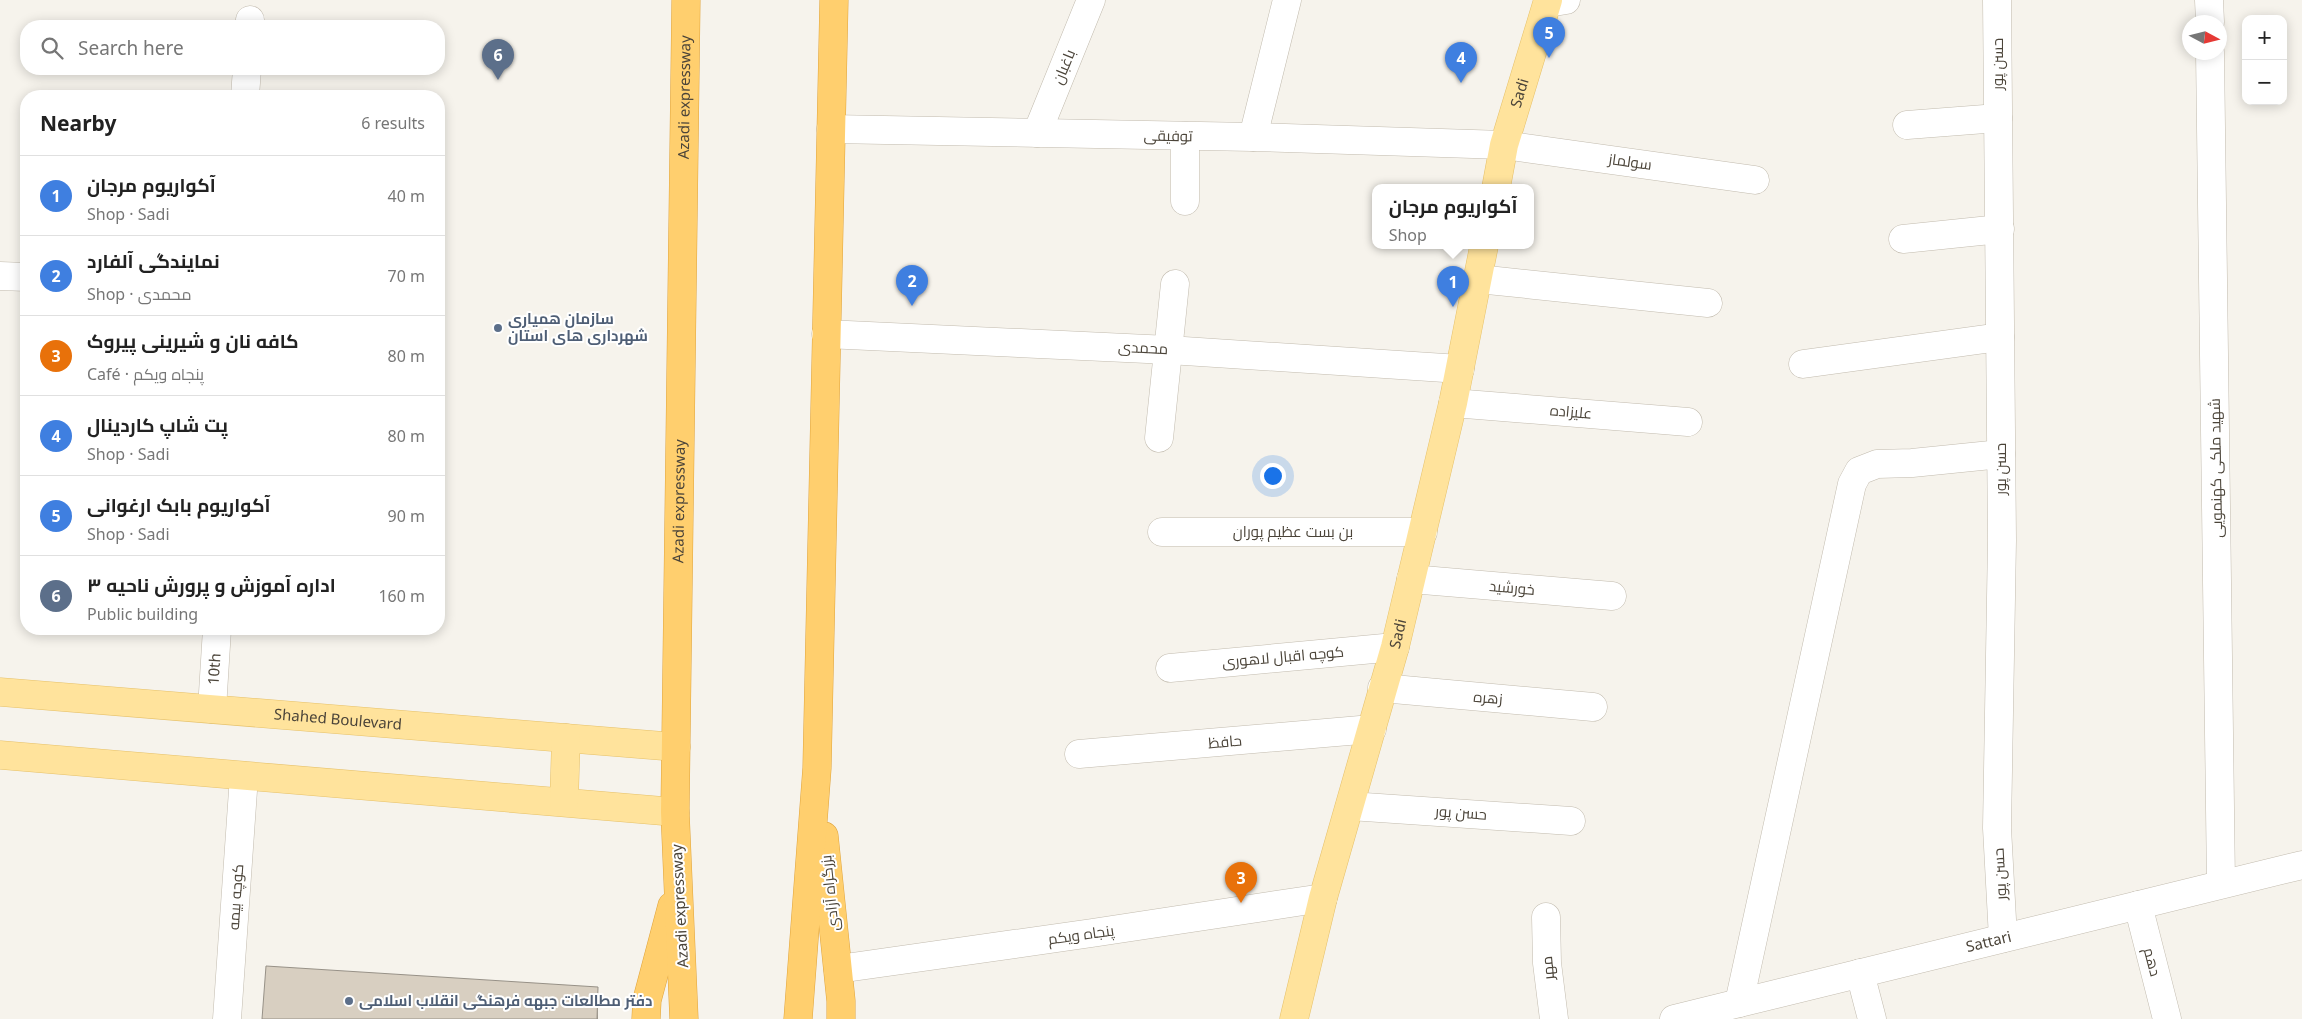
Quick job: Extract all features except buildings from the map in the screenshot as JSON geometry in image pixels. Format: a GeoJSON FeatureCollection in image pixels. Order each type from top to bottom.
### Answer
{"type":"FeatureCollection","features":[{"type":"Feature","properties":{"kind":"highway","name":"Azadi expressway"},"geometry":{"type":"LineString","coordinates":[[684,1011],[675,812],[686,0]]}},
{"type":"Feature","properties":{"kind":"highway"},"geometry":{"type":"LineString","coordinates":[[799,1009],[818,768],[834,0]]}},
{"type":"Feature","properties":{"kind":"highway","name":"بزرگراه آزادی"},"geometry":{"type":"LineString","coordinates":[[818,768],[838,969],[841,1019]]}},
{"type":"Feature","properties":{"kind":"highway"},"geometry":{"type":"LineString","coordinates":[[646,1019],[647,1000],[678,883]]}},
{"type":"Feature","properties":{"kind":"main road","name":"Sadi"},"geometry":{"type":"LineString","coordinates":[[1497,184],[1504,145],[1554,1]]}},
{"type":"Feature","properties":{"kind":"main road","name":"Sadi"},"geometry":{"type":"LineString","coordinates":[[1294,1019],[1323,898],[1395,647],[1412,580],[1454,402],[1483,249]]}},
{"type":"Feature","properties":{"kind":"main road","name":"Shahed Boulevard"},"geometry":{"type":"LineString","coordinates":[[0,692],[676,747]]}},
{"type":"Feature","properties":{"kind":"main road"},"geometry":{"type":"LineString","coordinates":[[564,802],[566,738]]}},
{"type":"Feature","properties":{"kind":"main road"},"geometry":{"type":"LineString","coordinates":[[0,755],[675,812]]}},
{"type":"Feature","properties":{"kind":"street","name":"باغبان"},"geometry":{"type":"LineString","coordinates":[[1037,133],[1091,0]]}},
{"type":"Feature","properties":{"kind":"street"},"geometry":{"type":"LineString","coordinates":[[1253,137],[1288,0]]}},
{"type":"Feature","properties":{"kind":"street","name":"حسن پور"},"geometry":{"type":"LineString","coordinates":[[1997,0],[2001,454],[1997,828],[2003,938]]}},
{"type":"Feature","properties":{"kind":"street"},"geometry":{"type":"LineString","coordinates":[[2209,0],[2210,15]]}},
{"type":"Feature","properties":{"kind":"street","name":"شهید ملکی کهنمویی"},"geometry":{"type":"LineString","coordinates":[[2210,60],[2221,884]]}},
{"type":"Feature","properties":{"kind":"street"},"geometry":{"type":"LineString","coordinates":[[246,90],[247,75]]}},
{"type":"Feature","properties":{"kind":"street"},"geometry":{"type":"LineString","coordinates":[[1907,125],[1998,118]]}},
{"type":"Feature","properties":{"kind":"street","name":"توفیقی"},"geometry":{"type":"LineString","coordinates":[[831,129],[1253,137],[1504,145]]}},
{"type":"Feature","properties":{"kind":"street"},"geometry":{"type":"LineString","coordinates":[[1185,136],[1185,201]]}},
{"type":"Feature","properties":{"kind":"street","name":"سولماز"},"geometry":{"type":"LineString","coordinates":[[1504,145],[1756,180]]}},
{"type":"Feature","properties":{"kind":"street"},"geometry":{"type":"LineString","coordinates":[[1904,239],[2000,228]]}},
{"type":"Feature","properties":{"kind":"street"},"geometry":{"type":"LineString","coordinates":[[0,276],[20,277]]}},
{"type":"Feature","properties":{"kind":"street"},"geometry":{"type":"LineString","coordinates":[[1478,279],[1708,303]]}},
{"type":"Feature","properties":{"kind":"street"},"geometry":{"type":"LineString","coordinates":[[1159,438],[1175,284]]}},
{"type":"Feature","properties":{"kind":"street","name":"محمدی"},"geometry":{"type":"LineString","coordinates":[[826,334],[1169,350],[1460,369]]}},
{"type":"Feature","properties":{"kind":"street"},"geometry":{"type":"LineString","coordinates":[[1802,364],[2000,337]]}},
{"type":"Feature","properties":{"kind":"street","name":"علیزاده"},"geometry":{"type":"LineString","coordinates":[[1454,402],[1688,422]]}},
{"type":"Feature","properties":{"kind":"street"},"geometry":{"type":"LineString","coordinates":[[1739,1003],[1852,484],[1860,471],[1877,464],[1912,463],[2001,454]]}},
{"type":"Feature","properties":{"kind":"street","name":"بن بست عظیم پوران"},"geometry":{"type":"LineString","coordinates":[[1162,532],[1423,532]]}},
{"type":"Feature","properties":{"kind":"street","name":"خورشید"},"geometry":{"type":"LineString","coordinates":[[1412,580],[1612,596]]}},
{"type":"Feature","properties":{"kind":"street","name":"10th"},"geometry":{"type":"LineString","coordinates":[[212,709],[217,635]]}},
{"type":"Feature","properties":{"kind":"street","name":"کوچه اقبال لاهوری"},"geometry":{"type":"LineString","coordinates":[[1170,668],[1395,647]]}},
{"type":"Feature","properties":{"kind":"street","name":"زهره"},"geometry":{"type":"LineString","coordinates":[[1382,688],[1594,707]]}},
{"type":"Feature","properties":{"kind":"street","name":"حافظ"},"geometry":{"type":"LineString","coordinates":[[1079,754],[1372,729]]}},
{"type":"Feature","properties":{"kind":"street","name":"کوچه بیمه"},"geometry":{"type":"LineString","coordinates":[[227,1019],[244,776]]}},
{"type":"Feature","properties":{"kind":"street","name":"حسن پور"},"geometry":{"type":"LineString","coordinates":[[1350,806],[1572,821]]}},
{"type":"Feature","properties":{"kind":"street","name":"Sattari"},"geometry":{"type":"LineString","coordinates":[[1674,1019],[2302,865]]}},
{"type":"Feature","properties":{"kind":"street","name":"پنجاه ویکم"},"geometry":{"type":"LineString","coordinates":[[838,969],[1323,898]]}},
{"type":"Feature","properties":{"kind":"street","name":"دهم"},"geometry":{"type":"LineString","coordinates":[[2138,905],[2167,1019]]}},
{"type":"Feature","properties":{"kind":"street","name":"مهر"},"geometry":{"type":"LineString","coordinates":[[1546,917],[1547,963],[1554,1019]]}},
{"type":"Feature","properties":{"kind":"street"},"geometry":{"type":"LineString","coordinates":[[1860,974],[1872,1019]]}},
{"type":"Feature","properties":{"kind":"place","name":"آکواریوم بابک ارغوانی"},"geometry":{"type":"Point","coordinates":[1549,58]}},
{"type":"Feature","properties":{"kind":"place","name":"اداره آموزش و پرورش ناحیه ۳"},"geometry":{"type":"Point","coordinates":[498,80]}},
{"type":"Feature","properties":{"kind":"place","name":"پت شاپ کاردینال"},"geometry":{"type":"Point","coordinates":[1461,83]}},
{"type":"Feature","properties":{"kind":"place","name":"نمایندگی آلفارد"},"geometry":{"type":"Point","coordinates":[912,306]}},
{"type":"Feature","properties":{"kind":"place","name":"آکواریوم مرجان"},"geometry":{"type":"Point","coordinates":[1453,307]}},
{"type":"Feature","properties":{"kind":"place","name":"سازمان همیاری شهرداری های استان"},"geometry":{"type":"Point","coordinates":[498,328]}},
{"type":"Feature","properties":{"kind":"place","name":"کافه نان و شیرینی پیروک"},"geometry":{"type":"Point","coordinates":[1241,903]}},
{"type":"Feature","properties":{"kind":"place","name":"دفتر مطالعات جبهه فرهنگی انقلاب اسلامی"},"geometry":{"type":"Point","coordinates":[349,1001]}}]}
